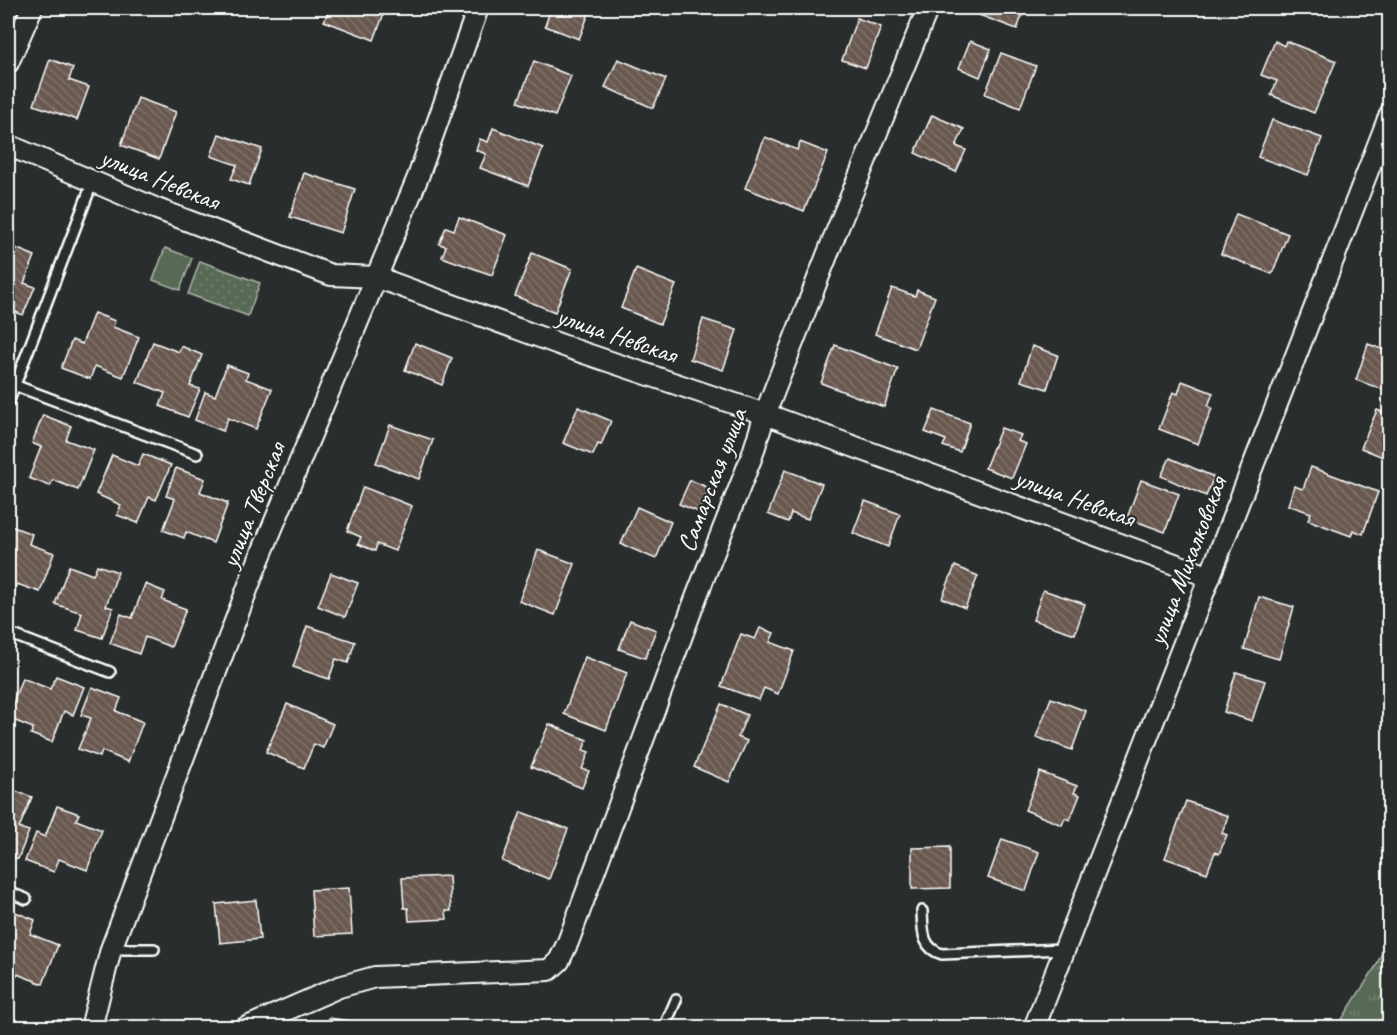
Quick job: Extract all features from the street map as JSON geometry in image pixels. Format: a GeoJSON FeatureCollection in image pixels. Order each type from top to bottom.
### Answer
{"type":"FeatureCollection","features":[{"type":"Feature","properties":{"kind":"street"},"geometry":{"type":"LineString","coordinates":[[8,63],[32,8]]}},
{"type":"Feature","properties":{"kind":"street","name":"улица Тверская"},"geometry":{"type":"LineString","coordinates":[[91,1028],[111,949],[253,574],[418,177],[478,8]]}},
{"type":"Feature","properties":{"kind":"street","name":"Самарская улица"},"geometry":{"type":"LineString","coordinates":[[245,1028],[339,987],[375,977],[549,970],[559,961],[752,456],[765,414],[928,8]]}},
{"type":"Feature","properties":{"kind":"street","name":"улица Михалковская"},"geometry":{"type":"LineString","coordinates":[[1034,1028],[1389,114]]}},
{"type":"Feature","properties":{"kind":"street","name":"улица Невская"},"geometry":{"type":"LineString","coordinates":[[8,145],[157,209],[331,275],[376,277],[578,351],[765,414],[1210,577]]}},
{"type":"Feature","properties":{"kind":"lane"},"geometry":{"type":"LineString","coordinates":[[8,403],[93,181]]}},
{"type":"Feature","properties":{"kind":"lane"},"geometry":{"type":"LineString","coordinates":[[14,385],[197,454]]}},
{"type":"Feature","properties":{"kind":"lane"},"geometry":{"type":"LineString","coordinates":[[8,633],[110,672]]}},
{"type":"Feature","properties":{"kind":"lane"},"geometry":{"type":"LineString","coordinates":[[8,892],[26,899]]}},
{"type":"Feature","properties":{"kind":"lane"},"geometry":{"type":"LineString","coordinates":[[922,911],[925,941],[937,953],[1063,950]]}},
{"type":"Feature","properties":{"kind":"lane"},"geometry":{"type":"LineString","coordinates":[[111,949],[154,949]]}},
{"type":"Feature","properties":{"kind":"lane"},"geometry":{"type":"LineString","coordinates":[[664,1028],[676,1000]]}},
{"type":"Feature","properties":{"kind":"green space"},"geometry":{"type":"Polygon","coordinates":[[[165,248],[192,258],[180,290],[153,280],[165,248]]]}},
{"type":"Feature","properties":{"kind":"green space"},"geometry":{"type":"Polygon","coordinates":[[[200,261],[260,283],[248,316],[188,294],[200,261]]]}},
{"type":"Feature","properties":{"kind":"green space"},"geometry":{"type":"Polygon","coordinates":[[[1389,937],[1389,1027],[1337,1027],[1376,966],[1389,937]]]}},
{"type":"Feature","properties":{"kind":"building"},"geometry":{"type":"Polygon","coordinates":[[[330,8],[386,8],[374,40],[324,21],[330,8]]]}},
{"type":"Feature","properties":{"kind":"building"},"geometry":{"type":"Polygon","coordinates":[[[551,8],[591,8],[579,39],[545,26],[551,8]]]}},
{"type":"Feature","properties":{"kind":"building"},"geometry":{"type":"Polygon","coordinates":[[[982,8],[1025,8],[1017,29],[979,15],[982,8]]]}},
{"type":"Feature","properties":{"kind":"building"},"geometry":{"type":"Polygon","coordinates":[[[857,18],[881,27],[866,68],[842,60],[857,18]]]}},
{"type":"Feature","properties":{"kind":"building"},"geometry":{"type":"Polygon","coordinates":[[[970,41],[991,49],[980,77],[959,68],[970,41]]]}},
{"type":"Feature","properties":{"kind":"building"},"geometry":{"type":"Polygon","coordinates":[[[1275,41],[1284,46],[1286,41],[1336,61],[1314,113],[1271,95],[1277,81],[1261,75],[1275,41]]]}},
{"type":"Feature","properties":{"kind":"building"},"geometry":{"type":"Polygon","coordinates":[[[1001,53],[1036,66],[1020,108],[985,94],[1001,53]]]}},
{"type":"Feature","properties":{"kind":"building"},"geometry":{"type":"Polygon","coordinates":[[[50,59],[73,68],[69,80],[89,87],[77,120],[34,105],[50,59]]]}},
{"type":"Feature","properties":{"kind":"building"},"geometry":{"type":"Polygon","coordinates":[[[618,59],[666,79],[653,108],[605,87],[618,59]]]}},
{"type":"Feature","properties":{"kind":"building"},"geometry":{"type":"Polygon","coordinates":[[[534,61],[571,76],[555,116],[518,102],[534,61]]]}},
{"type":"Feature","properties":{"kind":"building"},"geometry":{"type":"Polygon","coordinates":[[[138,98],[176,112],[159,159],[121,145],[138,98]]]}},
{"type":"Feature","properties":{"kind":"building"},"geometry":{"type":"Polygon","coordinates":[[[932,115],[964,129],[956,146],[966,150],[956,172],[915,153],[932,115]]]}},
{"type":"Feature","properties":{"kind":"building"},"geometry":{"type":"Polygon","coordinates":[[[1272,120],[1322,138],[1308,175],[1258,157],[1272,120]]]}},
{"type":"Feature","properties":{"kind":"building"},"geometry":{"type":"Polygon","coordinates":[[[493,128],[543,148],[528,186],[480,168],[486,154],[476,150],[480,139],[488,142],[493,128]]]}},
{"type":"Feature","properties":{"kind":"building"},"geometry":{"type":"Polygon","coordinates":[[[219,134],[262,149],[249,185],[231,179],[237,165],[211,156],[219,134]]]}},
{"type":"Feature","properties":{"kind":"building"},"geometry":{"type":"Polygon","coordinates":[[[765,137],[797,150],[800,142],[828,153],[804,211],[745,188],[765,137]]]}},
{"type":"Feature","properties":{"kind":"building"},"geometry":{"type":"Polygon","coordinates":[[[304,173],[355,189],[341,233],[290,217],[304,173]]]}},
{"type":"Feature","properties":{"kind":"building"},"geometry":{"type":"Polygon","coordinates":[[[1236,214],[1288,234],[1272,274],[1221,254],[1236,214]]]}},
{"type":"Feature","properties":{"kind":"building"},"geometry":{"type":"Polygon","coordinates":[[[459,217],[507,235],[492,275],[442,257],[446,246],[439,244],[446,227],[454,230],[459,217]]]}},
{"type":"Feature","properties":{"kind":"building"},"geometry":{"type":"Polygon","coordinates":[[[8,245],[35,256],[24,283],[35,287],[23,315],[8,309],[8,245]]]}},
{"type":"Feature","properties":{"kind":"building"},"geometry":{"type":"Polygon","coordinates":[[[532,253],[572,269],[555,312],[515,296],[532,253]]]}},
{"type":"Feature","properties":{"kind":"building"},"geometry":{"type":"Polygon","coordinates":[[[636,269],[676,285],[660,324],[621,308],[636,269]]]}},
{"type":"Feature","properties":{"kind":"building"},"geometry":{"type":"Polygon","coordinates":[[[892,288],[915,296],[917,290],[935,297],[916,349],[875,334],[892,288]]]}},
{"type":"Feature","properties":{"kind":"building"},"geometry":{"type":"Polygon","coordinates":[[[94,313],[115,321],[113,327],[139,337],[123,377],[95,366],[90,379],[61,368],[72,340],[82,344],[94,313]]]}},
{"type":"Feature","properties":{"kind":"building"},"geometry":{"type":"Polygon","coordinates":[[[703,319],[737,330],[723,370],[690,359],[703,319]]]}},
{"type":"Feature","properties":{"kind":"building"},"geometry":{"type":"Polygon","coordinates":[[[153,342],[179,352],[181,346],[202,355],[190,386],[200,389],[188,417],[160,406],[165,393],[137,382],[153,342]]]}},
{"type":"Feature","properties":{"kind":"building"},"geometry":{"type":"Polygon","coordinates":[[[415,343],[452,358],[442,385],[405,370],[415,343]]]}},
{"type":"Feature","properties":{"kind":"building"},"geometry":{"type":"Polygon","coordinates":[[[1368,344],[1390,352],[1390,392],[1356,380],[1368,344]]]}},
{"type":"Feature","properties":{"kind":"building"},"geometry":{"type":"Polygon","coordinates":[[[835,345],[898,369],[884,407],[821,383],[835,345]]]}},
{"type":"Feature","properties":{"kind":"building"},"geometry":{"type":"Polygon","coordinates":[[[1032,346],[1058,355],[1047,389],[1021,381],[1032,346]]]}},
{"type":"Feature","properties":{"kind":"building"},"geometry":{"type":"Polygon","coordinates":[[[227,365],[248,373],[246,379],[272,389],[256,429],[228,418],[223,431],[195,420],[205,392],[215,396],[227,365]]]}},
{"type":"Feature","properties":{"kind":"building"},"geometry":{"type":"Polygon","coordinates":[[[1182,381],[1213,393],[1208,406],[1212,408],[1198,444],[1159,429],[1173,392],[1178,394],[1182,381]]]}},
{"type":"Feature","properties":{"kind":"building"},"geometry":{"type":"Polygon","coordinates":[[[578,407],[611,421],[601,445],[598,444],[593,455],[563,443],[578,407]]]}},
{"type":"Feature","properties":{"kind":"building"},"geometry":{"type":"Polygon","coordinates":[[[934,410],[970,423],[960,452],[943,446],[946,440],[925,432],[934,410]]]}},
{"type":"Feature","properties":{"kind":"building"},"geometry":{"type":"Polygon","coordinates":[[[1377,410],[1390,415],[1390,460],[1361,448],[1377,410]]]}},
{"type":"Feature","properties":{"kind":"building"},"geometry":{"type":"Polygon","coordinates":[[[43,415],[71,426],[66,440],[94,450],[78,490],[53,480],[50,486],[29,478],[41,447],[32,443],[43,415]]]}},
{"type":"Feature","properties":{"kind":"building"},"geometry":{"type":"Polygon","coordinates":[[[390,425],[433,440],[419,479],[376,463],[390,425]]]}},
{"type":"Feature","properties":{"kind":"building"},"geometry":{"type":"Polygon","coordinates":[[[1001,428],[1021,435],[1018,441],[1026,444],[1012,478],[985,468],[1001,428]]]}},
{"type":"Feature","properties":{"kind":"building"},"geometry":{"type":"Polygon","coordinates":[[[143,454],[171,465],[156,500],[149,497],[138,523],[117,515],[121,505],[96,494],[112,455],[138,466],[143,454]]]}},
{"type":"Feature","properties":{"kind":"building"},"geometry":{"type":"Polygon","coordinates":[[[1170,458],[1214,477],[1206,496],[1161,476],[1170,458]]]}},
{"type":"Feature","properties":{"kind":"building"},"geometry":{"type":"Polygon","coordinates":[[[1311,467],[1378,492],[1363,534],[1353,530],[1351,536],[1308,520],[1311,513],[1288,505],[1294,486],[1303,489],[1311,467]]]}},
{"type":"Feature","properties":{"kind":"building"},"geometry":{"type":"Polygon","coordinates":[[[176,468],[205,479],[200,492],[228,503],[213,543],[186,532],[184,538],[163,530],[175,499],[166,496],[176,468]]]}},
{"type":"Feature","properties":{"kind":"building"},"geometry":{"type":"Polygon","coordinates":[[[785,470],[822,484],[808,519],[791,513],[788,522],[768,514],[785,470]]]}},
{"type":"Feature","properties":{"kind":"building"},"geometry":{"type":"Polygon","coordinates":[[[690,480],[709,488],[699,512],[679,504],[690,480]]]}},
{"type":"Feature","properties":{"kind":"building"},"geometry":{"type":"Polygon","coordinates":[[[1141,480],[1179,494],[1165,532],[1127,518],[1141,480]]]}},
{"type":"Feature","properties":{"kind":"building"},"geometry":{"type":"Polygon","coordinates":[[[363,487],[412,506],[395,551],[377,544],[375,551],[358,544],[361,537],[347,531],[363,487]]]}},
{"type":"Feature","properties":{"kind":"building"},"geometry":{"type":"Polygon","coordinates":[[[865,501],[900,514],[888,547],[853,533],[865,501]]]}},
{"type":"Feature","properties":{"kind":"building"},"geometry":{"type":"Polygon","coordinates":[[[637,507],[671,522],[656,559],[621,544],[637,507]]]}},
{"type":"Feature","properties":{"kind":"building"},"geometry":{"type":"Polygon","coordinates":[[[8,525],[32,534],[29,544],[54,553],[40,592],[17,584],[12,599],[8,597],[8,525]]]}},
{"type":"Feature","properties":{"kind":"building"},"geometry":{"type":"Polygon","coordinates":[[[538,550],[575,564],[555,615],[519,601],[538,550]]]}},
{"type":"Feature","properties":{"kind":"building"},"geometry":{"type":"Polygon","coordinates":[[[97,565],[118,572],[106,606],[113,608],[102,638],[77,630],[82,613],[55,604],[69,566],[93,575],[97,565]]]}},
{"type":"Feature","properties":{"kind":"building"},"geometry":{"type":"Polygon","coordinates":[[[955,566],[978,576],[965,608],[942,598],[955,566]]]}},
{"type":"Feature","properties":{"kind":"building"},"geometry":{"type":"Polygon","coordinates":[[[331,573],[358,583],[345,617],[318,606],[331,573]]]}},
{"type":"Feature","properties":{"kind":"building"},"geometry":{"type":"Polygon","coordinates":[[[145,584],[165,592],[162,600],[186,609],[171,647],[145,637],[139,654],[110,643],[121,614],[132,618],[145,584]]]}},
{"type":"Feature","properties":{"kind":"building"},"geometry":{"type":"Polygon","coordinates":[[[1043,590],[1085,604],[1075,634],[1033,620],[1043,590]]]}},
{"type":"Feature","properties":{"kind":"building"},"geometry":{"type":"Polygon","coordinates":[[[1259,597],[1294,607],[1279,659],[1244,649],[1259,597]]]}},
{"type":"Feature","properties":{"kind":"building"},"geometry":{"type":"Polygon","coordinates":[[[630,620],[656,630],[645,658],[619,649],[630,620]]]}},
{"type":"Feature","properties":{"kind":"building"},"geometry":{"type":"Polygon","coordinates":[[[307,626],[355,642],[348,663],[336,659],[329,679],[293,667],[307,626]]]}},
{"type":"Feature","properties":{"kind":"building"},"geometry":{"type":"Polygon","coordinates":[[[760,628],[774,633],[770,642],[794,651],[778,694],[764,688],[759,700],[721,686],[741,634],[755,639],[760,628]]]}},
{"type":"Feature","properties":{"kind":"building"},"geometry":{"type":"Polygon","coordinates":[[[585,657],[627,673],[606,730],[564,714],[585,657]]]}},
{"type":"Feature","properties":{"kind":"building"},"geometry":{"type":"Polygon","coordinates":[[[1236,672],[1265,681],[1252,721],[1224,712],[1236,672]]]}},
{"type":"Feature","properties":{"kind":"building"},"geometry":{"type":"Polygon","coordinates":[[[56,676],[84,687],[73,715],[64,711],[52,742],[31,734],[33,728],[8,717],[22,678],[50,689],[56,676]]]}},
{"type":"Feature","properties":{"kind":"building"},"geometry":{"type":"Polygon","coordinates":[[[92,687],[121,698],[116,711],[143,722],[128,762],[102,751],[100,757],[78,749],[91,718],[81,715],[92,687]]]}},
{"type":"Feature","properties":{"kind":"building"},"geometry":{"type":"Polygon","coordinates":[[[1051,698],[1086,711],[1072,750],[1036,737],[1051,698]]]}},
{"type":"Feature","properties":{"kind":"building"},"geometry":{"type":"Polygon","coordinates":[[[287,704],[333,724],[323,748],[314,744],[304,768],[266,752],[287,704]]]}},
{"type":"Feature","properties":{"kind":"building"},"geometry":{"type":"Polygon","coordinates":[[[721,704],[747,715],[738,737],[747,741],[729,782],[694,767],[721,704]]]}},
{"type":"Feature","properties":{"kind":"building"},"geometry":{"type":"Polygon","coordinates":[[[549,724],[587,740],[583,750],[589,752],[582,769],[589,771],[582,788],[531,767],[549,724]]]}},
{"type":"Feature","properties":{"kind":"building"},"geometry":{"type":"Polygon","coordinates":[[[1040,772],[1077,786],[1074,793],[1080,795],[1070,820],[1065,818],[1062,825],[1025,810],[1040,772]]]}},
{"type":"Feature","properties":{"kind":"building"},"geometry":{"type":"Polygon","coordinates":[[[10,789],[32,797],[19,828],[29,831],[18,859],[8,855],[8,794],[10,789]]]}},
{"type":"Feature","properties":{"kind":"building"},"geometry":{"type":"Polygon","coordinates":[[[1186,801],[1228,816],[1222,833],[1227,835],[1219,854],[1215,852],[1207,873],[1165,858],[1186,801]]]}},
{"type":"Feature","properties":{"kind":"building"},"geometry":{"type":"Polygon","coordinates":[[[57,806],[79,814],[76,820],[102,830],[87,870],[59,859],[54,872],[25,861],[36,833],[45,837],[57,806]]]}},
{"type":"Feature","properties":{"kind":"building"},"geometry":{"type":"Polygon","coordinates":[[[521,812],[568,829],[549,879],[502,861],[521,812]]]}},
{"type":"Feature","properties":{"kind":"building"},"geometry":{"type":"Polygon","coordinates":[[[1002,839],[1039,852],[1026,891],[988,878],[1002,839]]]}},
{"type":"Feature","properties":{"kind":"building"},"geometry":{"type":"Polygon","coordinates":[[[950,847],[950,888],[912,889],[912,848],[950,847]]]}},
{"type":"Feature","properties":{"kind":"building"},"geometry":{"type":"Polygon","coordinates":[[[449,876],[451,911],[446,911],[447,919],[409,921],[408,908],[404,908],[402,878],[449,876]]]}},
{"type":"Feature","properties":{"kind":"building"},"geometry":{"type":"Polygon","coordinates":[[[349,888],[352,934],[314,936],[311,890],[349,888]]]}},
{"type":"Feature","properties":{"kind":"building"},"geometry":{"type":"Polygon","coordinates":[[[256,900],[260,939],[220,943],[216,904],[256,900]]]}},
{"type":"Feature","properties":{"kind":"building"},"geometry":{"type":"Polygon","coordinates":[[[8,909],[35,920],[30,934],[58,945],[43,984],[17,974],[14,980],[8,977],[8,909]]]}},
{"type":"Feature","properties":{"kind":"building"},"geometry":{"type":"Polygon","coordinates":[[[329,1018],[356,1022],[355,1028],[327,1028],[329,1018]]]}}]}
